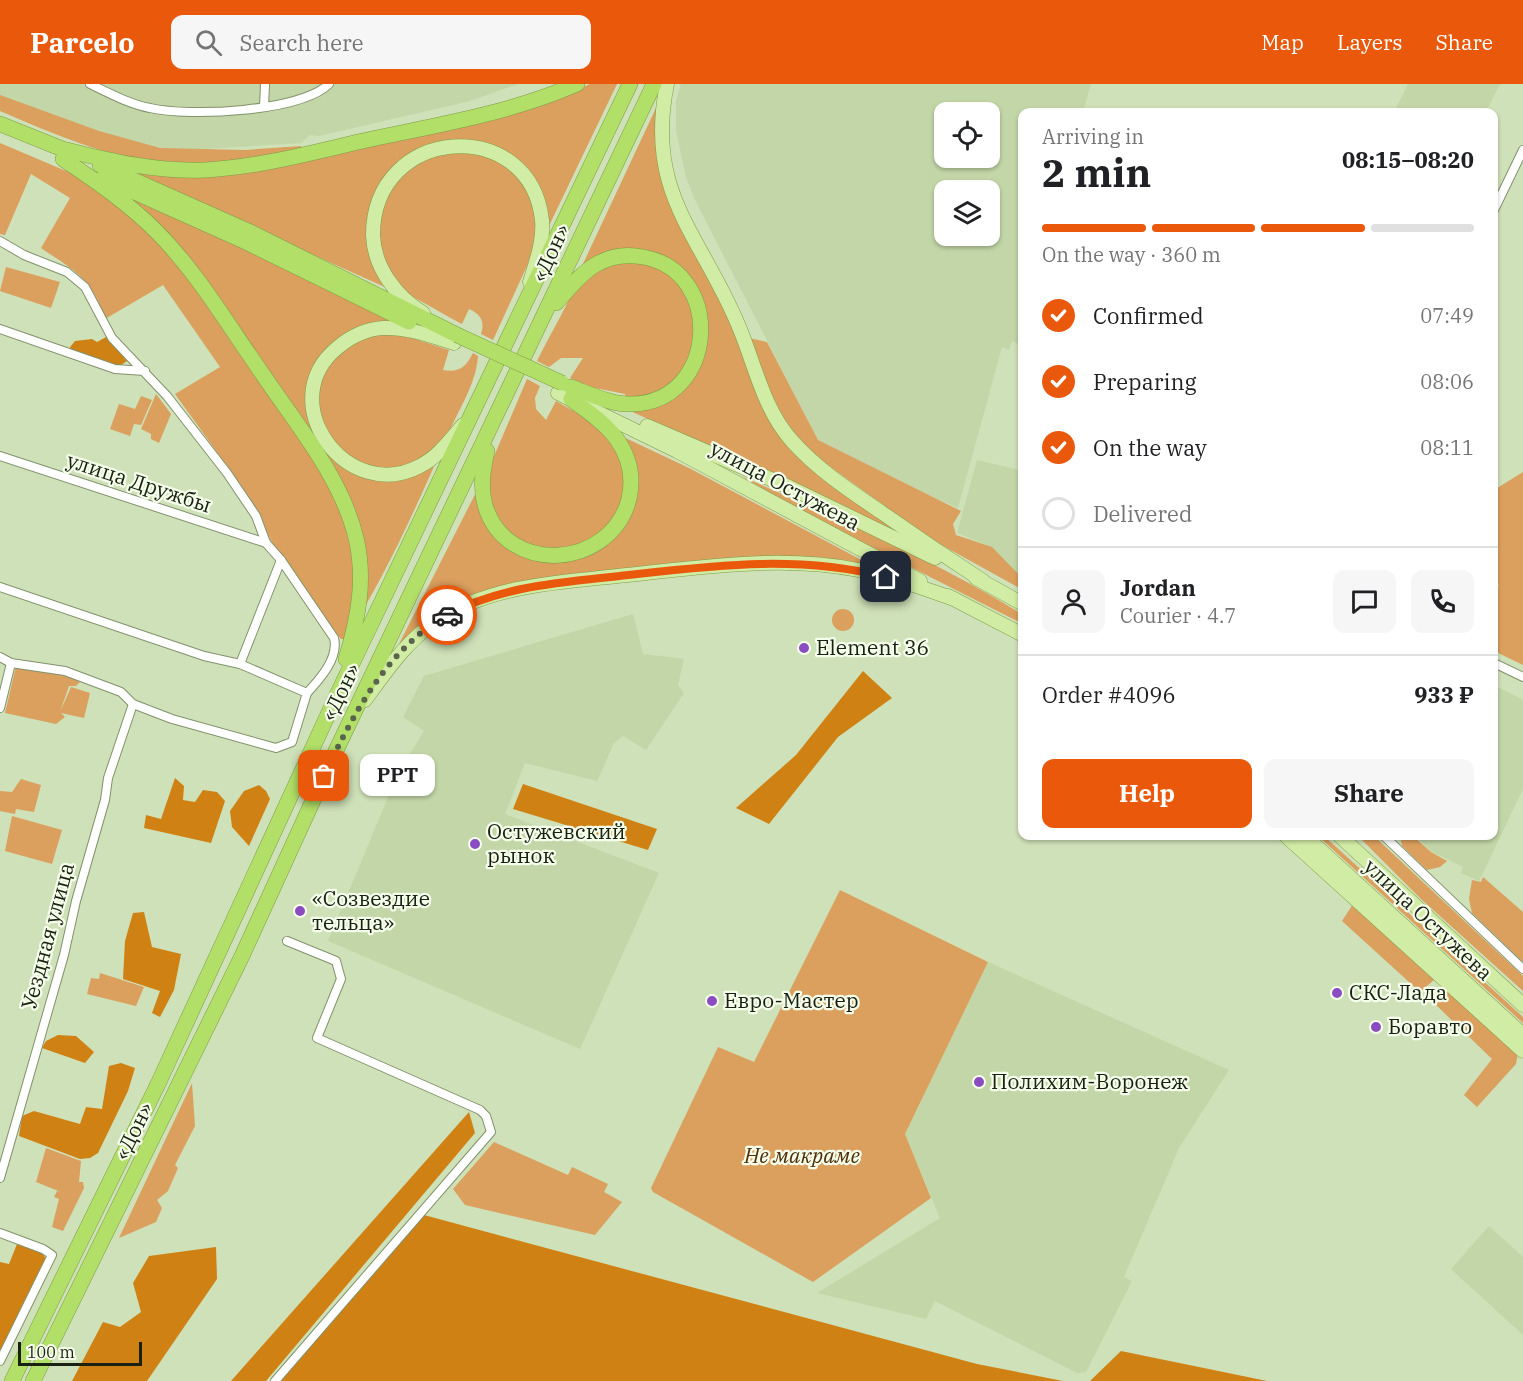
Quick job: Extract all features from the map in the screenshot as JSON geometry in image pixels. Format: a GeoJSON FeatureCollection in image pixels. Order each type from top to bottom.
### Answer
{"type":"FeatureCollection","features":[{"type":"Feature","properties":{"kind":"highway"},"geometry":{"type":"LineString","coordinates":[[65,155],[163,169],[206,170],[237,166],[489,114],[577,84]]}},
{"type":"Feature","properties":{"kind":"highway","name":"«Дон»"},"geometry":{"type":"LineString","coordinates":[[12,1381],[163,1074],[337,695],[630,84]]}},
{"type":"Feature","properties":{"kind":"highway","name":"«Дон»"},"geometry":{"type":"LineString","coordinates":[[33,1381],[242,956],[654,84]]}},
{"type":"Feature","properties":{"kind":"highway"},"geometry":{"type":"LineString","coordinates":[[0,126],[565,391],[623,404],[650,401],[668,394],[685,378],[696,361],[702,332],[699,312],[688,287],[674,270],[650,258],[626,256],[606,260],[589,268],[548,312]]}},
{"type":"Feature","properties":{"kind":"highway"},"geometry":{"type":"LineString","coordinates":[[65,155],[123,201],[175,251],[221,312],[308,442],[336,489],[356,538],[360,580],[355,630],[337,695]]}},
{"type":"Feature","properties":{"kind":"highway"},"geometry":{"type":"LineString","coordinates":[[493,426],[483,480],[483,493],[489,515],[508,538],[526,550],[554,556],[575,554],[595,545],[619,522],[627,504],[632,477],[627,457],[616,437],[565,391]]}},
{"type":"Feature","properties":{"kind":"main road"},"geometry":{"type":"LineString","coordinates":[[667,84],[662,120],[662,142],[666,173],[674,199],[737,321],[760,388],[777,421],[796,445],[831,476],[983,582]]}},
{"type":"Feature","properties":{"kind":"main road"},"geometry":{"type":"LineString","coordinates":[[456,339],[404,299],[389,282],[376,254],[374,214],[379,198],[399,169],[418,155],[444,146],[482,149],[509,162],[528,183],[540,207],[542,230],[525,302]]}},
{"type":"Feature","properties":{"kind":"main road"},"geometry":{"type":"LineString","coordinates":[[456,339],[391,328],[376,329],[351,338],[334,351],[320,368],[314,390],[313,412],[324,438],[340,458],[366,471],[385,474],[409,471],[427,462],[471,414]]}},
{"type":"Feature","properties":{"kind":"main road","name":"улица Остужева"},"geometry":{"type":"LineString","coordinates":[[565,391],[857,519],[1018,601]]}},
{"type":"Feature","properties":{"kind":"main road","name":"улица Остужева"},"geometry":{"type":"LineString","coordinates":[[565,391],[677,450],[766,501],[1018,632]]}},
{"type":"Feature","properties":{"kind":"main road"},"geometry":{"type":"LineString","coordinates":[[354,715],[401,652],[428,627],[466,605],[520,589],[716,565],[771,563],[858,570],[954,599]]}},
{"type":"Feature","properties":{"kind":"main road"},"geometry":{"type":"LineString","coordinates":[[1290,840],[1523,1051]]}},
{"type":"Feature","properties":{"kind":"main road","name":"улица Остужева"},"geometry":{"type":"LineString","coordinates":[[1309,840],[1523,1035]]}},
{"type":"Feature","properties":{"kind":"main road","name":"улица Остужева"},"geometry":{"type":"LineString","coordinates":[[1344,840],[1523,1005]]}},
{"type":"Feature","properties":{"kind":"street"},"geometry":{"type":"LineString","coordinates":[[90,84],[150,108],[210,111],[264,107],[300,101],[315,95],[329,84]]}},
{"type":"Feature","properties":{"kind":"street"},"geometry":{"type":"LineString","coordinates":[[264,107],[265,84]]}},
{"type":"Feature","properties":{"kind":"street"},"geometry":{"type":"LineString","coordinates":[[1498,202],[1523,150]]}},
{"type":"Feature","properties":{"kind":"street"},"geometry":{"type":"LineString","coordinates":[[0,241],[77,280],[91,295],[112,338],[145,371],[240,492],[261,527],[266,543],[281,560],[334,638],[336,647],[330,663],[308,693],[292,742],[281,748],[260,745],[204,730],[133,704],[121,692],[65,671],[11,663],[0,657]]}},
{"type":"Feature","properties":{"kind":"street"},"geometry":{"type":"LineString","coordinates":[[0,329],[115,369],[145,371]]}},
{"type":"Feature","properties":{"kind":"street","name":"улица Дружбы"},"geometry":{"type":"LineString","coordinates":[[0,456],[266,543]]}},
{"type":"Feature","properties":{"kind":"street"},"geometry":{"type":"LineString","coordinates":[[240,664],[281,560]]}},
{"type":"Feature","properties":{"kind":"street"},"geometry":{"type":"LineString","coordinates":[[0,587],[204,656],[240,664],[308,693]]}},
{"type":"Feature","properties":{"kind":"street"},"geometry":{"type":"LineString","coordinates":[[0,708],[11,663]]}},
{"type":"Feature","properties":{"kind":"street"},"geometry":{"type":"LineString","coordinates":[[1498,665],[1523,677]]}},
{"type":"Feature","properties":{"kind":"street","name":"Уездная улица"},"geometry":{"type":"LineString","coordinates":[[0,1178],[64,955],[76,900],[105,800],[108,778],[133,704]]}},
{"type":"Feature","properties":{"kind":"street"},"geometry":{"type":"LineString","coordinates":[[1388,840],[1523,969]]}},
{"type":"Feature","properties":{"kind":"street"},"geometry":{"type":"LineString","coordinates":[[274,1381],[491,1131],[486,1116],[480,1110],[317,1038],[341,978],[336,961],[287,941]]}},
{"type":"Feature","properties":{"kind":"street"},"geometry":{"type":"LineString","coordinates":[[0,1233],[43,1250],[52,1256],[0,1361]]}},
{"type":"Feature","properties":{"kind":"shaded area"},"geometry":{"type":"Polygon","coordinates":[[[0,84],[518,84],[470,101],[319,136],[310,135],[301,143],[158,152],[0,111],[0,84]]]}},
{"type":"Feature","properties":{"kind":"shaded area"},"geometry":{"type":"Polygon","coordinates":[[[681,84],[1091,84],[1084,108],[1018,108],[1018,344],[1012,341],[1009,350],[1002,347],[958,508],[870,469],[818,440],[694,198],[686,177],[676,131],[676,101],[681,84]]]}},
{"type":"Feature","properties":{"kind":"shaded area"},"geometry":{"type":"Polygon","coordinates":[[[1408,84],[1500,84],[1488,108],[1396,108],[1408,84]]]}},
{"type":"Feature","properties":{"kind":"shaded area"},"geometry":{"type":"Polygon","coordinates":[[[106,337],[127,361],[118,367],[72,353],[70,347],[75,341],[92,339],[97,342],[106,337]]]}},
{"type":"Feature","properties":{"kind":"shaded area"},"geometry":{"type":"Polygon","coordinates":[[[977,460],[1018,470],[1018,578],[1011,573],[989,546],[957,533],[977,460]]]}},
{"type":"Feature","properties":{"kind":"shaded area","name":"Остужевский рынок"},"geometry":{"type":"Polygon","coordinates":[[[633,614],[643,654],[684,659],[678,685],[684,693],[646,750],[623,736],[614,743],[597,781],[525,763],[505,814],[659,873],[580,1049],[328,941],[399,771],[424,731],[403,717],[424,676],[633,614]]]}},
{"type":"Feature","properties":{"kind":"shaded area"},"geometry":{"type":"Polygon","coordinates":[[[863,671],[892,698],[838,737],[769,824],[736,808],[796,755],[863,671]]]}},
{"type":"Feature","properties":{"kind":"shaded area"},"geometry":{"type":"Polygon","coordinates":[[[1498,687],[1523,700],[1523,789],[1479,881],[1461,873],[1463,867],[1431,851],[1419,840],[1498,840],[1498,687]]]}},
{"type":"Feature","properties":{"kind":"shaded area"},"geometry":{"type":"Polygon","coordinates":[[[175,778],[184,786],[183,800],[195,802],[203,790],[217,792],[225,801],[211,843],[144,828],[146,815],[161,819],[175,778]]]}},
{"type":"Feature","properties":{"kind":"shaded area"},"geometry":{"type":"Polygon","coordinates":[[[523,784],[657,829],[648,850],[513,809],[523,784]]]}},
{"type":"Feature","properties":{"kind":"shaded area"},"geometry":{"type":"Polygon","coordinates":[[[259,785],[270,799],[249,846],[232,827],[230,811],[244,791],[259,785]]]}},
{"type":"Feature","properties":{"kind":"shaded area"},"geometry":{"type":"Polygon","coordinates":[[[144,912],[152,947],[181,954],[174,990],[160,1017],[152,1013],[160,991],[123,979],[125,941],[133,913],[144,912]]]}},
{"type":"Feature","properties":{"kind":"shaded area"},"geometry":{"type":"Polygon","coordinates":[[[988,962],[1229,1070],[1179,1148],[1124,1277],[1132,1281],[1086,1372],[1077,1373],[935,1301],[926,1319],[817,1293],[940,1218],[905,1134],[988,962]]]}},
{"type":"Feature","properties":{"kind":"shaded area"},"geometry":{"type":"Polygon","coordinates":[[[58,1035],[76,1036],[94,1052],[85,1063],[42,1048],[46,1041],[58,1035]]]}},
{"type":"Feature","properties":{"kind":"shaded area"},"geometry":{"type":"Polygon","coordinates":[[[121,1063],[135,1068],[128,1091],[98,1153],[90,1158],[80,1159],[19,1136],[22,1116],[34,1111],[80,1124],[86,1107],[102,1109],[109,1066],[121,1063]]]}},
{"type":"Feature","properties":{"kind":"shaded area"},"geometry":{"type":"Polygon","coordinates":[[[469,1112],[475,1133],[266,1381],[231,1381],[469,1112]]]}},
{"type":"Feature","properties":{"kind":"shaded area"},"geometry":{"type":"Polygon","coordinates":[[[424,1215],[977,1364],[1063,1381],[281,1381],[424,1215]]]}},
{"type":"Feature","properties":{"kind":"shaded area"},"geometry":{"type":"Polygon","coordinates":[[[1489,1226],[1523,1257],[1523,1335],[1451,1269],[1489,1226]]]}},
{"type":"Feature","properties":{"kind":"shaded area"},"geometry":{"type":"Polygon","coordinates":[[[17,1244],[42,1253],[46,1259],[0,1354],[0,1262],[9,1264],[17,1244]]]}},
{"type":"Feature","properties":{"kind":"shaded area"},"geometry":{"type":"Polygon","coordinates":[[[216,1247],[217,1279],[147,1381],[72,1381],[103,1322],[120,1327],[141,1312],[133,1283],[149,1256],[216,1247]]]}},
{"type":"Feature","properties":{"kind":"shaded area"},"geometry":{"type":"Polygon","coordinates":[[[1121,1351],[1267,1381],[1090,1381],[1121,1351]]]}},
{"type":"Feature","properties":{"kind":"green space"},"geometry":{"type":"Polygon","coordinates":[[[590,84],[617,84],[547,230],[535,242],[527,266],[493,340],[481,334],[481,319],[469,309],[462,324],[407,294],[387,288],[131,173],[195,175],[571,93],[590,84]]]}},
{"type":"Feature","properties":{"kind":"green space"},"geometry":{"type":"Polygon","coordinates":[[[0,95],[99,131],[160,148],[245,150],[301,146],[302,150],[234,162],[199,165],[143,161],[81,144],[0,111],[0,95]]]}},
{"type":"Feature","properties":{"kind":"green space"},"geometry":{"type":"Polygon","coordinates":[[[656,108],[657,154],[666,195],[685,236],[728,314],[771,421],[901,533],[628,410],[625,394],[590,387],[570,378],[583,358],[561,358],[549,367],[537,361],[567,303],[656,108]]]}},
{"type":"Feature","properties":{"kind":"green space"},"geometry":{"type":"Polygon","coordinates":[[[0,143],[158,210],[388,315],[390,334],[449,350],[443,370],[458,370],[468,362],[473,353],[478,356],[470,387],[412,514],[374,590],[345,639],[341,639],[336,633],[276,550],[245,491],[175,394],[220,367],[163,285],[105,319],[94,294],[81,277],[41,248],[70,198],[31,174],[5,235],[0,234],[0,143]]]}},
{"type":"Feature","properties":{"kind":"green space"},"geometry":{"type":"Polygon","coordinates":[[[6,267],[60,282],[51,308],[0,291],[6,267]]]}},
{"type":"Feature","properties":{"kind":"green space"},"geometry":{"type":"Polygon","coordinates":[[[749,338],[767,342],[818,440],[961,511],[953,524],[956,535],[992,547],[1018,574],[1018,587],[929,538],[811,453],[775,408],[749,338]]]}},
{"type":"Feature","properties":{"kind":"green space"},"geometry":{"type":"Polygon","coordinates":[[[527,379],[540,386],[535,398],[536,409],[546,420],[556,401],[598,425],[689,468],[882,571],[852,564],[515,585],[398,646],[492,461],[527,379]]]}},
{"type":"Feature","properties":{"kind":"green space"},"geometry":{"type":"Polygon","coordinates":[[[156,394],[171,414],[159,443],[151,439],[151,434],[141,429],[156,394]]]}},
{"type":"Feature","properties":{"kind":"green space"},"geometry":{"type":"Polygon","coordinates":[[[141,396],[152,400],[141,425],[134,424],[130,436],[110,429],[119,404],[135,409],[141,396]]]}},
{"type":"Feature","properties":{"kind":"green space"},"geometry":{"type":"Polygon","coordinates":[[[1523,472],[1523,665],[1498,653],[1498,488],[1523,472]]]}},
{"type":"Feature","properties":{"kind":"green space"},"geometry":{"type":"Polygon","coordinates":[[[741,476],[920,557],[1018,612],[1018,621],[798,510],[741,476]]]}},
{"type":"Feature","properties":{"kind":"green space"},"geometry":{"type":"Polygon","coordinates":[[[843,609],[851,612],[854,620],[851,628],[843,631],[835,628],[832,620],[835,612],[843,609]]]}},
{"type":"Feature","properties":{"kind":"green space"},"geometry":{"type":"Polygon","coordinates":[[[16,666],[64,674],[80,682],[76,686],[69,686],[60,712],[71,687],[90,693],[84,718],[61,713],[65,717],[56,724],[5,713],[16,666]]]}},
{"type":"Feature","properties":{"kind":"green space"},"geometry":{"type":"Polygon","coordinates":[[[21,779],[41,785],[34,812],[16,809],[15,814],[0,811],[0,791],[12,792],[21,779]]]}},
{"type":"Feature","properties":{"kind":"green space"},"geometry":{"type":"Polygon","coordinates":[[[12,816],[62,830],[52,864],[5,851],[12,816]]]}},
{"type":"Feature","properties":{"kind":"green space"},"geometry":{"type":"Polygon","coordinates":[[[1322,840],[1328,840],[1523,1017],[1523,1023],[1322,840]]]}},
{"type":"Feature","properties":{"kind":"green space"},"geometry":{"type":"Polygon","coordinates":[[[1362,840],[1378,840],[1523,976],[1523,991],[1421,899],[1362,840]]]}},
{"type":"Feature","properties":{"kind":"green space"},"geometry":{"type":"Polygon","coordinates":[[[1401,840],[1418,840],[1431,852],[1447,861],[1440,867],[1427,870],[1402,846],[1401,840]]]}},
{"type":"Feature","properties":{"kind":"green space"},"geometry":{"type":"Polygon","coordinates":[[[1483,877],[1523,912],[1523,962],[1472,913],[1469,899],[1472,880],[1481,882],[1483,877]]]}},
{"type":"Feature","properties":{"kind":"green space","name":"Не макраме"},"geometry":{"type":"Polygon","coordinates":[[[840,890],[988,962],[905,1134],[931,1198],[813,1282],[653,1192],[651,1188],[718,1047],[754,1062],[840,890]]]}},
{"type":"Feature","properties":{"kind":"green space"},"geometry":{"type":"Polygon","coordinates":[[[1353,904],[1435,979],[1420,992],[1342,921],[1353,904]]]}},
{"type":"Feature","properties":{"kind":"green space"},"geometry":{"type":"Polygon","coordinates":[[[100,973],[144,987],[136,1006],[87,994],[91,978],[99,979],[100,973]]]}},
{"type":"Feature","properties":{"kind":"green space"},"geometry":{"type":"Polygon","coordinates":[[[1450,989],[1518,1053],[1516,1064],[1477,1107],[1464,1095],[1492,1059],[1433,1002],[1443,991],[1450,989]]]}},
{"type":"Feature","properties":{"kind":"green space"},"geometry":{"type":"Polygon","coordinates":[[[192,1083],[195,1126],[175,1165],[178,1168],[168,1191],[157,1200],[162,1208],[156,1222],[119,1238],[192,1083]]]}},
{"type":"Feature","properties":{"kind":"green space"},"geometry":{"type":"Polygon","coordinates":[[[494,1142],[568,1175],[572,1167],[608,1184],[604,1192],[622,1202],[595,1235],[465,1205],[453,1189],[494,1142]]]}},
{"type":"Feature","properties":{"kind":"green space"},"geometry":{"type":"Polygon","coordinates":[[[46,1148],[81,1161],[79,1182],[83,1182],[84,1188],[63,1231],[52,1227],[59,1199],[54,1197],[57,1191],[61,1192],[36,1182],[46,1148]]]}},
{"type":"Feature","properties":{"kind":"way so far"},"geometry":{"type":"LineString","coordinates":[[324,776],[354,715],[401,652],[428,627],[447,615]]}},
{"type":"Feature","properties":{"kind":"place","name":"Element 36"},"geometry":{"type":"Point","coordinates":[804,648]}},
{"type":"Feature","properties":{"kind":"place","name":"РРТ"},"geometry":{"type":"Point","coordinates":[324,776]}},
{"type":"Feature","properties":{"kind":"place","name":"Остужевский рынок"},"geometry":{"type":"Point","coordinates":[475,844]}},
{"type":"Feature","properties":{"kind":"place","name":"«Созвездие тельца»"},"geometry":{"type":"Point","coordinates":[300,911]}},
{"type":"Feature","properties":{"kind":"place","name":"СКС-Лада"},"geometry":{"type":"Point","coordinates":[1337,993]}},
{"type":"Feature","properties":{"kind":"place","name":"Евро-Мастер"},"geometry":{"type":"Point","coordinates":[712,1001]}},
{"type":"Feature","properties":{"kind":"place","name":"Боравто"},"geometry":{"type":"Point","coordinates":[1376,1027]}},
{"type":"Feature","properties":{"kind":"place","name":"Полихим-Воронеж"},"geometry":{"type":"Point","coordinates":[979,1082]}},
{"type":"Feature","properties":{"kind":"route"},"geometry":{"type":"LineString","coordinates":[[447,615],[474,602],[520,589],[728,564],[771,563],[833,567],[886,577]]}}]}
